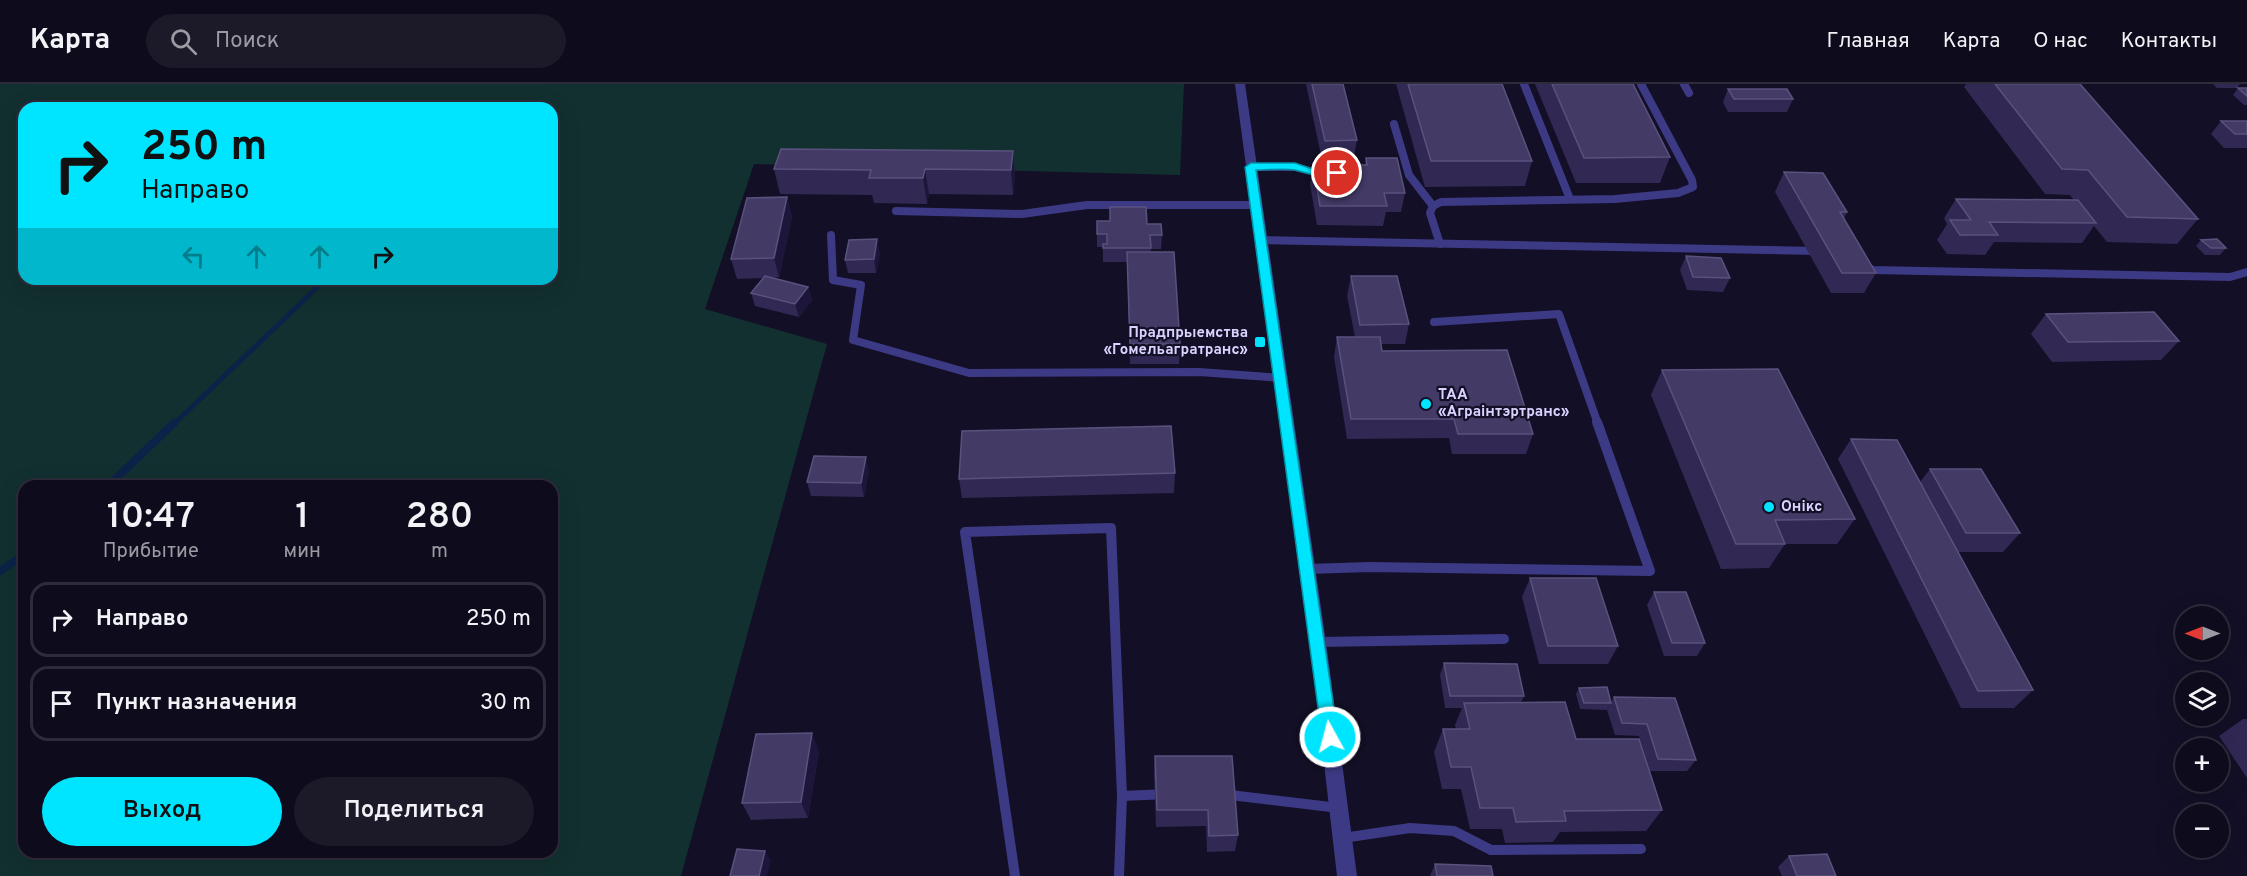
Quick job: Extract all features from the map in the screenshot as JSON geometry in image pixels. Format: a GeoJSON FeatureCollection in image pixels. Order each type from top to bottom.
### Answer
{"type":"FeatureCollection","features":[{"type":"Feature","properties":{"kind":"street"},"geometry":{"type":"LineString","coordinates":[[1239,84],[1318,642],[1347,876]]}},
{"type":"Feature","properties":{"kind":"lane"},"geometry":{"type":"LineString","coordinates":[[1524,84],[1570,199]]}},
{"type":"Feature","properties":{"kind":"lane"},"geometry":{"type":"LineString","coordinates":[[1440,244],[1430,213],[1433,206],[1441,202],[1650,197],[1688,192],[1693,187],[1692,180],[1641,84]]}},
{"type":"Feature","properties":{"kind":"lane"},"geometry":{"type":"LineString","coordinates":[[1684,84],[1689,93]]}},
{"type":"Feature","properties":{"kind":"lane"},"geometry":{"type":"LineString","coordinates":[[1394,124],[1409,175],[1433,206]]}},
{"type":"Feature","properties":{"kind":"lane"},"geometry":{"type":"LineString","coordinates":[[1251,167],[1295,167],[1317,174],[1327,173]]}},
{"type":"Feature","properties":{"kind":"lane"},"geometry":{"type":"LineString","coordinates":[[896,211],[1022,214],[1087,206],[1256,206]]}},
{"type":"Feature","properties":{"kind":"lane"},"geometry":{"type":"LineString","coordinates":[[831,235],[833,280],[861,285],[853,340],[969,373],[1198,372],[1281,378]]}},
{"type":"Feature","properties":{"kind":"lane"},"geometry":{"type":"LineString","coordinates":[[1260,240],[1830,251]]}},
{"type":"Feature","properties":{"kind":"lane"},"geometry":{"type":"LineString","coordinates":[[1856,261],[1873,270],[2230,277],[2247,272]]}},
{"type":"Feature","properties":{"kind":"lane"},"geometry":{"type":"LineString","coordinates":[[1308,569],[1369,567],[1650,571],[1559,314],[1434,322]]}},
{"type":"Feature","properties":{"kind":"lane"},"geometry":{"type":"LineString","coordinates":[[1015,876],[965,532],[1111,528],[1122,796],[1119,876]]}},
{"type":"Feature","properties":{"kind":"lane"},"geometry":{"type":"LineString","coordinates":[[1318,642],[1504,639]]}},
{"type":"Feature","properties":{"kind":"lane"},"geometry":{"type":"LineString","coordinates":[[1209,794],[1231,793],[1339,808]]}},
{"type":"Feature","properties":{"kind":"lane"},"geometry":{"type":"LineString","coordinates":[[1122,796],[1177,794]]}},
{"type":"Feature","properties":{"kind":"lane"},"geometry":{"type":"LineString","coordinates":[[1343,838],[1410,828],[1454,831],[1491,850],[1641,849]]}},
{"type":"Feature","properties":{"kind":"green space"},"geometry":{"type":"Polygon","coordinates":[[[0,84],[1184,84],[1180,175],[754,164],[705,309],[827,344],[681,876],[0,876],[0,84]]]}},
{"type":"Feature","properties":{"kind":"building"},"geometry":{"type":"Polygon","coordinates":[[[1312,84],[1343,84],[1357,140],[1325,141],[1312,84]]]}},
{"type":"Feature","properties":{"kind":"building"},"geometry":{"type":"Polygon","coordinates":[[[1408,84],[1502,84],[1532,161],[1431,161],[1408,84]]]}},
{"type":"Feature","properties":{"kind":"building"},"geometry":{"type":"Polygon","coordinates":[[[1552,84],[1633,84],[1670,157],[1584,158],[1552,84]]]}},
{"type":"Feature","properties":{"kind":"building"},"geometry":{"type":"Polygon","coordinates":[[[1995,84],[2080,84],[2198,219],[2127,217],[2088,170],[2062,169],[1995,84]]]}},
{"type":"Feature","properties":{"kind":"building"},"geometry":{"type":"Polygon","coordinates":[[[2238,88],[2247,88],[2247,96],[2238,88]]]}},
{"type":"Feature","properties":{"kind":"building"},"geometry":{"type":"Polygon","coordinates":[[[1728,89],[1787,89],[1793,99],[1734,99],[1728,89]]]}},
{"type":"Feature","properties":{"kind":"building"},"geometry":{"type":"Polygon","coordinates":[[[2221,121],[2247,121],[2247,134],[2235,134],[2221,121]]]}},
{"type":"Feature","properties":{"kind":"building"},"geometry":{"type":"Polygon","coordinates":[[[781,149],[1013,151],[1011,170],[925,169],[923,178],[869,178],[871,170],[774,169],[781,149]]]}},
{"type":"Feature","properties":{"kind":"building"},"geometry":{"type":"Polygon","coordinates":[[[1366,158],[1397,158],[1405,193],[1384,193],[1387,206],[1320,206],[1313,164],[1367,165],[1366,158]]]}},
{"type":"Feature","properties":{"kind":"building"},"geometry":{"type":"Polygon","coordinates":[[[1784,172],[1823,173],[1847,212],[1840,212],[1876,273],[1842,273],[1784,172]]]}},
{"type":"Feature","properties":{"kind":"building"},"geometry":{"type":"Polygon","coordinates":[[[787,197],[774,258],[731,259],[747,198],[787,197]]]}},
{"type":"Feature","properties":{"kind":"building"},"geometry":{"type":"Polygon","coordinates":[[[1956,199],[2078,200],[2096,223],[1989,222],[1998,235],[1960,235],[1950,220],[1971,220],[1956,199]]]}},
{"type":"Feature","properties":{"kind":"building"},"geometry":{"type":"Polygon","coordinates":[[[1110,207],[1146,207],[1147,224],[1161,224],[1162,235],[1150,235],[1151,248],[1103,248],[1103,244],[1107,244],[1107,234],[1097,234],[1097,221],[1110,221],[1110,207]]]}},
{"type":"Feature","properties":{"kind":"building"},"geometry":{"type":"Polygon","coordinates":[[[877,239],[874,259],[845,260],[849,240],[877,239]]]}},
{"type":"Feature","properties":{"kind":"building"},"geometry":{"type":"Polygon","coordinates":[[[2217,239],[2226,248],[2211,248],[2201,240],[2217,239]]]}},
{"type":"Feature","properties":{"kind":"building"},"geometry":{"type":"Polygon","coordinates":[[[1127,252],[1174,252],[1180,344],[1130,344],[1127,252]]]}},
{"type":"Feature","properties":{"kind":"building"},"geometry":{"type":"Polygon","coordinates":[[[1686,256],[1721,258],[1730,278],[1693,277],[1686,256]]]}},
{"type":"Feature","properties":{"kind":"building"},"geometry":{"type":"Polygon","coordinates":[[[765,276],[808,287],[795,304],[751,293],[765,276]]]}},
{"type":"Feature","properties":{"kind":"building"},"geometry":{"type":"Polygon","coordinates":[[[1351,276],[1397,276],[1409,324],[1360,325],[1351,276]]]}},
{"type":"Feature","properties":{"kind":"building"},"geometry":{"type":"Polygon","coordinates":[[[2154,312],[2179,341],[2068,342],[2046,314],[2154,312]]]}},
{"type":"Feature","properties":{"kind":"building","name":"ТАА «Аграінтэртранс»"},"geometry":{"type":"Polygon","coordinates":[[[1337,337],[1380,337],[1382,351],[1507,350],[1533,434],[1458,434],[1454,419],[1351,419],[1337,337]]]}},
{"type":"Feature","properties":{"kind":"building"},"geometry":{"type":"Polygon","coordinates":[[[1778,369],[1855,519],[1775,520],[1785,544],[1736,544],[1662,370],[1778,369]]]}},
{"type":"Feature","properties":{"kind":"building"},"geometry":{"type":"Polygon","coordinates":[[[1171,426],[1175,473],[959,479],[962,431],[1171,426]]]}},
{"type":"Feature","properties":{"kind":"building"},"geometry":{"type":"Polygon","coordinates":[[[1851,439],[1897,440],[2033,690],[1978,691],[1851,439]]]}},
{"type":"Feature","properties":{"kind":"building"},"geometry":{"type":"Polygon","coordinates":[[[814,456],[866,457],[861,483],[807,482],[814,456]]]}},
{"type":"Feature","properties":{"kind":"building"},"geometry":{"type":"Polygon","coordinates":[[[1930,469],[1981,469],[2020,533],[1966,533],[1930,469]]]}},
{"type":"Feature","properties":{"kind":"building"},"geometry":{"type":"Polygon","coordinates":[[[1530,578],[1596,578],[1618,646],[1548,646],[1530,578]]]}},
{"type":"Feature","properties":{"kind":"building"},"geometry":{"type":"Polygon","coordinates":[[[1654,592],[1686,592],[1705,643],[1672,643],[1654,592]]]}},
{"type":"Feature","properties":{"kind":"building"},"geometry":{"type":"Polygon","coordinates":[[[1444,663],[1517,664],[1524,696],[1450,696],[1444,663]]]}},
{"type":"Feature","properties":{"kind":"building"},"geometry":{"type":"Polygon","coordinates":[[[1607,687],[1611,703],[1584,703],[1579,688],[1607,687]]]}},
{"type":"Feature","properties":{"kind":"building"},"geometry":{"type":"Polygon","coordinates":[[[1614,697],[1675,698],[1696,760],[1658,759],[1647,724],[1622,723],[1614,697]]]}},
{"type":"Feature","properties":{"kind":"building"},"geometry":{"type":"Polygon","coordinates":[[[1565,702],[1576,739],[1639,739],[1662,810],[1564,811],[1566,821],[1516,822],[1513,808],[1480,808],[1471,767],[1451,767],[1443,729],[1470,729],[1464,703],[1565,702]]]}},
{"type":"Feature","properties":{"kind":"building"},"geometry":{"type":"Polygon","coordinates":[[[812,733],[801,802],[742,803],[756,734],[812,733]]]}},
{"type":"Feature","properties":{"kind":"building"},"geometry":{"type":"Polygon","coordinates":[[[1155,756],[1232,756],[1238,835],[1209,836],[1208,810],[1157,810],[1155,756]]]}},
{"type":"Feature","properties":{"kind":"building"},"geometry":{"type":"Polygon","coordinates":[[[737,849],[765,851],[759,876],[730,876],[737,849]]]}},
{"type":"Feature","properties":{"kind":"building"},"geometry":{"type":"Polygon","coordinates":[[[1827,854],[1836,876],[1797,876],[1789,856],[1827,854]]]}},
{"type":"Feature","properties":{"kind":"building"},"geometry":{"type":"Polygon","coordinates":[[[1435,864],[1491,866],[1493,876],[1437,876],[1435,864]]]}},
{"type":"Feature","properties":{"kind":"waterway"},"geometry":{"type":"LineString","coordinates":[[174,424],[320,285]]}},
{"type":"Feature","properties":{"kind":"waterway"},"geometry":{"type":"LineString","coordinates":[[114,480],[175,422]]}},
{"type":"Feature","properties":{"kind":"waterway"},"geometry":{"type":"LineString","coordinates":[[0,571],[18,559]]}},
{"type":"Feature","properties":{"kind":"place","name":"Прадпрыемства «Гомельагратранс»"},"geometry":{"type":"Point","coordinates":[1260,342]}},
{"type":"Feature","properties":{"kind":"place","name":"ТАА «Аграінтэртранс»"},"geometry":{"type":"Point","coordinates":[1426,404]}},
{"type":"Feature","properties":{"kind":"place","name":"Онікс"},"geometry":{"type":"Point","coordinates":[1769,507]}},
{"type":"Feature","properties":{"kind":"route"},"geometry":{"type":"LineString","coordinates":[[1330,737],[1251,167],[1295,167],[1317,174],[1337,173]]}}]}
